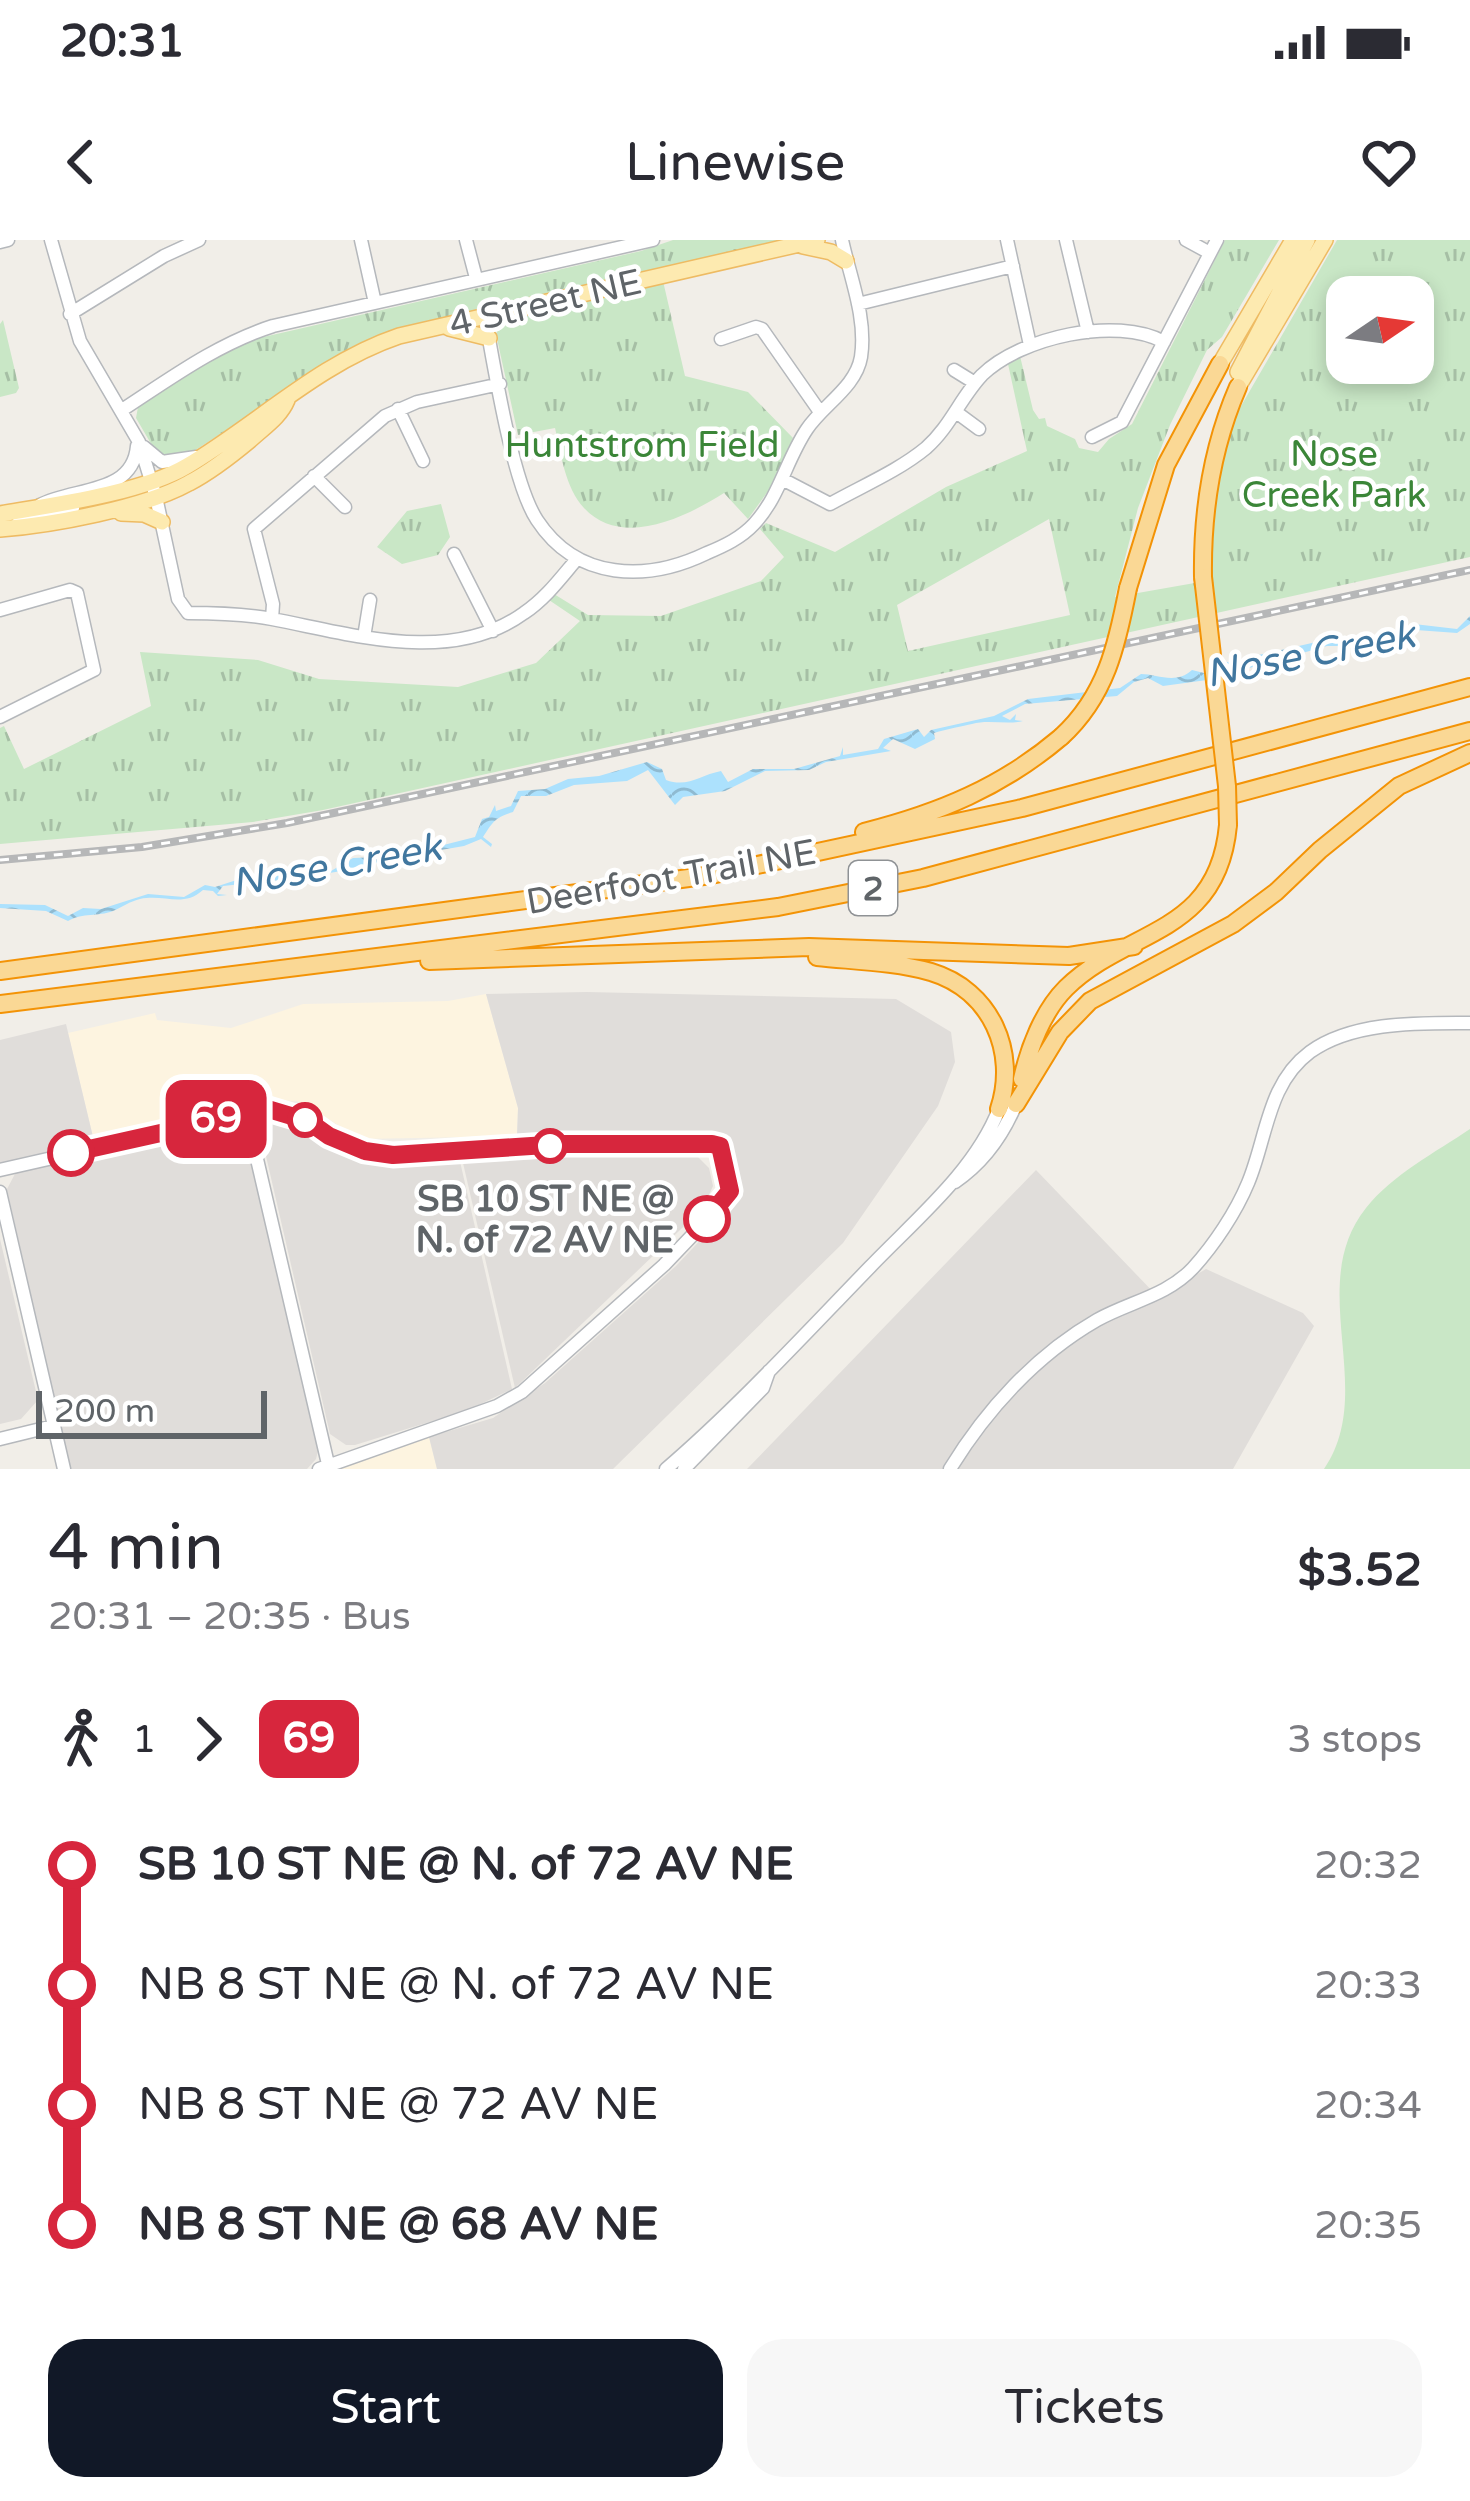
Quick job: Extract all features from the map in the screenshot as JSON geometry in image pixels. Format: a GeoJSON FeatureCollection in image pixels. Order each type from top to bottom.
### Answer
{"type":"FeatureCollection","features":[{"type":"Feature","properties":{"kind":"highway"},"geometry":{"type":"LineString","coordinates":[[553,898],[586,886],[841,837],[922,816],[999,782],[1061,737],[1104,681],[1139,540],[1166,465],[1220,364]]}},
{"type":"Feature","properties":{"kind":"highway"},"geometry":{"type":"LineString","coordinates":[[1007,1107],[1045,1016],[1064,990],[1086,971],[1156,935],[1196,903],[1214,874],[1228,825],[1228,786],[1203,577],[1210,483],[1238,387]]}},
{"type":"Feature","properties":{"kind":"highway","name":"Deerfoot Trail NE"},"geometry":{"type":"LineString","coordinates":[[0,969],[711,875],[1022,808],[1470,687]]}},
{"type":"Feature","properties":{"kind":"highway","name":"Deerfoot Trail NE"},"geometry":{"type":"LineString","coordinates":[[0,1004],[778,907],[903,882],[1470,731]]}},
{"type":"Feature","properties":{"kind":"highway"},"geometry":{"type":"LineString","coordinates":[[1007,1107],[1060,1032],[1090,1000],[1233,924],[1399,786],[1470,754]]}},
{"type":"Feature","properties":{"kind":"highway"},"geometry":{"type":"LineString","coordinates":[[329,961],[360,964],[727,948],[1070,956],[1134,946]]}},
{"type":"Feature","properties":{"kind":"highway"},"geometry":{"type":"LineString","coordinates":[[727,948],[907,968],[949,979],[981,1004],[998,1031],[1007,1107]]}},
{"type":"Feature","properties":{"kind":"main road","name":"4 Street NE"},"geometry":{"type":"LineString","coordinates":[[2,524],[35,525],[154,489],[277,403],[374,345],[434,327],[817,240]]}},
{"type":"Feature","properties":{"kind":"main road"},"geometry":{"type":"LineString","coordinates":[[1220,364],[1293,240]]}},
{"type":"Feature","properties":{"kind":"main road"},"geometry":{"type":"LineString","coordinates":[[1238,387],[1238,368],[1306,240]]}},
{"type":"Feature","properties":{"kind":"main road"},"geometry":{"type":"LineString","coordinates":[[1238,387],[1325,240]]}},
{"type":"Feature","properties":{"kind":"main road"},"geometry":{"type":"LineString","coordinates":[[794,245],[831,252],[846,261]]}},
{"type":"Feature","properties":{"kind":"main road"},"geometry":{"type":"LineString","coordinates":[[434,327],[489,338]]}},
{"type":"Feature","properties":{"kind":"main road","name":"4 Street NE"},"geometry":{"type":"LineString","coordinates":[[2,524],[36,507],[193,482],[282,412],[287,400]]}},
{"type":"Feature","properties":{"kind":"main road"},"geometry":{"type":"LineString","coordinates":[[35,525],[129,511],[162,522]]}},
{"type":"Feature","properties":{"kind":"street"},"geometry":{"type":"LineString","coordinates":[[51,240],[80,341],[138,441],[181,608],[188,613],[272,619],[364,638],[428,642],[493,631],[527,612],[576,560]]}},
{"type":"Feature","properties":{"kind":"street"},"geometry":{"type":"LineString","coordinates":[[160,240],[164,256]]}},
{"type":"Feature","properties":{"kind":"street"},"geometry":{"type":"LineString","coordinates":[[70,314],[199,240]]}},
{"type":"Feature","properties":{"kind":"street"},"geometry":{"type":"LineString","coordinates":[[361,240],[375,303]]}},
{"type":"Feature","properties":{"kind":"street"},"geometry":{"type":"LineString","coordinates":[[466,240],[476,278]]}},
{"type":"Feature","properties":{"kind":"street"},"geometry":{"type":"LineString","coordinates":[[572,240],[576,257]]}},
{"type":"Feature","properties":{"kind":"street"},"geometry":{"type":"LineString","coordinates":[[122,410],[240,337],[653,240]]}},
{"type":"Feature","properties":{"kind":"street"},"geometry":{"type":"LineString","coordinates":[[485,316],[528,504],[552,540],[593,567],[638,573],[663,570],[700,557],[747,531],[784,480],[795,448],[820,412],[855,376],[861,358],[858,304],[842,240]]}},
{"type":"Feature","properties":{"kind":"street"},"geometry":{"type":"LineString","coordinates":[[1006,240],[1030,345]]}},
{"type":"Feature","properties":{"kind":"street"},"geometry":{"type":"LineString","coordinates":[[1066,240],[1088,332]]}},
{"type":"Feature","properties":{"kind":"street"},"geometry":{"type":"LineString","coordinates":[[1092,437],[1122,422],[1213,247],[1186,240]]}},
{"type":"Feature","properties":{"kind":"street"},"geometry":{"type":"LineString","coordinates":[[858,304],[1012,266]]}},
{"type":"Feature","properties":{"kind":"street"},"geometry":{"type":"LineString","coordinates":[[721,339],[762,329],[820,412]]}},
{"type":"Feature","properties":{"kind":"street"},"geometry":{"type":"LineString","coordinates":[[784,480],[830,504],[925,448],[974,383],[1003,358],[1030,345],[1125,329],[1164,342]]}},
{"type":"Feature","properties":{"kind":"street"},"geometry":{"type":"LineString","coordinates":[[954,370],[974,383]]}},
{"type":"Feature","properties":{"kind":"street"},"geometry":{"type":"LineString","coordinates":[[272,619],[254,529],[364,430],[398,409],[500,384]]}},
{"type":"Feature","properties":{"kind":"street"},"geometry":{"type":"LineString","coordinates":[[398,409],[423,461]]}},
{"type":"Feature","properties":{"kind":"street"},"geometry":{"type":"LineString","coordinates":[[956,412],[979,429]]}},
{"type":"Feature","properties":{"kind":"street"},"geometry":{"type":"LineString","coordinates":[[138,441],[162,461],[203,455]]}},
{"type":"Feature","properties":{"kind":"street"},"geometry":{"type":"LineString","coordinates":[[36,507],[57,496],[118,481],[134,464],[138,441]]}},
{"type":"Feature","properties":{"kind":"street"},"geometry":{"type":"LineString","coordinates":[[314,476],[345,507]]}},
{"type":"Feature","properties":{"kind":"street"},"geometry":{"type":"LineString","coordinates":[[2,524],[154,489]]}},
{"type":"Feature","properties":{"kind":"street"},"geometry":{"type":"LineString","coordinates":[[454,554],[493,631]]}},
{"type":"Feature","properties":{"kind":"street"},"geometry":{"type":"LineString","coordinates":[[0,610],[70,590],[77,593],[94,670],[0,717]]}},
{"type":"Feature","properties":{"kind":"street"},"geometry":{"type":"LineString","coordinates":[[364,638],[370,600]]}},
{"type":"Feature","properties":{"kind":"street"},"geometry":{"type":"LineString","coordinates":[[950,1469],[986,1418],[1052,1352],[1100,1319],[1164,1291],[1190,1271],[1248,1184],[1277,1093],[1307,1054],[1353,1033],[1470,1023]]}},
{"type":"Feature","properties":{"kind":"street"},"geometry":{"type":"LineString","coordinates":[[666,1469],[770,1370],[944,1190],[1007,1107]]}},
{"type":"Feature","properties":{"kind":"street"},"geometry":{"type":"LineString","coordinates":[[0,1170],[246,1112],[281,1111],[365,1151],[393,1155],[562,1144],[720,1146],[730,1191],[667,1262],[522,1392],[497,1406],[324,1466],[246,1112]]}},
{"type":"Feature","properties":{"kind":"street"},"geometry":{"type":"LineString","coordinates":[[0,1192],[64,1469]]}},
{"type":"Feature","properties":{"kind":"street"},"geometry":{"type":"LineString","coordinates":[[684,1469],[763,1388],[770,1370]]}},
{"type":"Feature","properties":{"kind":"street"},"geometry":{"type":"LineString","coordinates":[[0,1439],[53,1426]]}},
{"type":"Feature","properties":{"kind":"street"},"geometry":{"type":"LineString","coordinates":[[696,1469],[706,1446]]}},
{"type":"Feature","properties":{"kind":"shaded area"},"geometry":{"type":"Polygon","coordinates":[[[486,994],[518,1108],[517,1136],[362,1139],[297,1101],[247,1104],[94,1141],[68,1033],[155,1013],[157,1020],[231,1028],[303,1004],[448,1001],[486,994]]]}},
{"type":"Feature","properties":{"kind":"shaded area"},"geometry":{"type":"Polygon","coordinates":[[[486,994],[896,999],[951,1032],[955,1062],[938,1106],[843,1243],[613,1469],[437,1469],[429,1437],[493,1418],[545,1383],[676,1266],[735,1203],[725,1144],[712,1134],[517,1136],[518,1108],[486,994]]]}},
{"type":"Feature","properties":{"kind":"shaded area"},"geometry":{"type":"Polygon","coordinates":[[[66,1024],[94,1141],[0,1164],[0,1040],[66,1024]]]}},
{"type":"Feature","properties":{"kind":"shaded area"},"geometry":{"type":"Polygon","coordinates":[[[280,1120],[297,1123],[358,1155],[393,1161],[459,1157],[512,1389],[468,1410],[355,1445],[346,1445],[330,1434],[263,1143],[262,1132],[280,1120]]]}},
{"type":"Feature","properties":{"kind":"shaded area"},"geometry":{"type":"Polygon","coordinates":[[[232,1123],[249,1132],[319,1447],[316,1459],[307,1469],[70,1469],[7,1189],[16,1172],[232,1123]]]}},
{"type":"Feature","properties":{"kind":"shaded area"},"geometry":{"type":"Polygon","coordinates":[[[698,1157],[709,1168],[713,1186],[703,1208],[515,1388],[463,1163],[698,1157]]]}},
{"type":"Feature","properties":{"kind":"shaded area"},"geometry":{"type":"Polygon","coordinates":[[[1036,1170],[1158,1297],[1206,1269],[1303,1313],[1314,1326],[1233,1469],[747,1469],[1036,1170]]]}},
{"type":"Feature","properties":{"kind":"shaded area"},"geometry":{"type":"Polygon","coordinates":[[[0,1239],[38,1400],[21,1419],[0,1424],[0,1239]]]}},
{"type":"Feature","properties":{"kind":"shaded area"},"geometry":{"type":"Polygon","coordinates":[[[429,1437],[437,1469],[341,1469],[344,1465],[429,1437]]]}},
{"type":"Feature","properties":{"kind":"green space"},"geometry":{"type":"Polygon","coordinates":[[[673,240],[790,240],[389,333],[347,352],[194,451],[174,458],[157,454],[136,418],[138,407],[218,356],[259,338],[673,240]]]}},
{"type":"Feature","properties":{"kind":"green space","name":"Nose Creek Park"},"geometry":{"type":"Polygon","coordinates":[[[1225,240],[1279,240],[1222,337],[1207,350],[1170,425],[1138,508],[1115,597],[1206,581],[1222,454],[1237,413],[1337,240],[1470,240],[1470,557],[323,810],[253,822],[0,844],[0,728],[4,726],[24,769],[151,706],[140,652],[258,660],[319,679],[458,687],[536,663],[580,621],[549,600],[554,594],[588,615],[661,616],[761,581],[784,557],[760,529],[766,523],[835,552],[946,487],[1027,451],[1008,364],[1020,356],[1039,419],[1045,418],[1047,426],[1075,439],[1079,448],[1098,452],[1132,424],[1225,240]],[[1049,519],[897,605],[908,651],[1070,615],[1049,519]]]}},
{"type":"Feature","properties":{"kind":"green space","name":"Huntstrom Field"},"geometry":{"type":"Polygon","coordinates":[[[663,281],[685,376],[748,392],[793,438],[774,483],[748,519],[724,493],[654,525],[635,528],[599,520],[572,491],[555,428],[518,435],[496,334],[503,318],[663,281]]]}},
{"type":"Feature","properties":{"kind":"green space"},"geometry":{"type":"Polygon","coordinates":[[[3,320],[19,388],[0,397],[0,324],[3,320]]]}},
{"type":"Feature","properties":{"kind":"green space"},"geometry":{"type":"Polygon","coordinates":[[[441,504],[450,537],[438,555],[402,564],[377,547],[407,511],[441,504]]]}},
{"type":"Feature","properties":{"kind":"green space"},"geometry":{"type":"Polygon","coordinates":[[[1470,1129],[1470,1469],[1324,1469],[1339,1438],[1345,1406],[1340,1304],[1349,1238],[1366,1208],[1388,1185],[1470,1129]]]}},
{"type":"Feature","properties":{"kind":"water"},"geometry":{"type":"Polygon","coordinates":[[[1470,616],[1470,624],[1457,633],[1416,630],[1379,646],[1327,646],[1207,680],[1163,686],[1148,678],[1117,696],[1025,704],[1002,716],[1010,720],[1016,714],[1015,720],[1023,721],[944,730],[915,749],[893,739],[883,748],[891,751],[826,762],[809,770],[765,771],[725,791],[683,797],[675,805],[648,770],[627,781],[521,796],[513,812],[495,821],[483,837],[491,847],[481,839],[400,857],[394,851],[385,861],[344,870],[223,886],[217,894],[227,895],[218,896],[203,890],[181,899],[140,899],[68,921],[46,911],[0,908],[0,904],[45,905],[68,916],[83,908],[101,909],[148,894],[184,897],[205,885],[215,887],[246,877],[283,875],[312,866],[331,871],[353,858],[379,857],[398,848],[416,852],[475,837],[482,819],[489,817],[495,805],[496,811],[511,806],[518,791],[545,789],[568,779],[647,762],[674,782],[721,771],[728,782],[753,769],[794,769],[840,756],[843,747],[843,755],[878,749],[884,739],[918,729],[924,737],[931,730],[994,716],[1028,699],[1120,688],[1141,674],[1173,678],[1192,670],[1204,673],[1221,661],[1240,664],[1254,656],[1334,638],[1358,635],[1377,640],[1414,624],[1457,629],[1470,616]]]}},
{"type":"Feature","properties":{"kind":"railway"},"geometry":{"type":"LineString","coordinates":[[0,860],[142,847],[287,823],[1470,570]]}},
{"type":"Feature","properties":{"kind":"bus line","name":"69"},"geometry":{"type":"LineString","coordinates":[[71,1153],[268,1109],[308,1121],[365,1151],[393,1155],[562,1144],[712,1144],[720,1146],[730,1191],[707,1219]]}},
{"type":"Feature","properties":{"kind":"place","name":"SB 10 ST NE @ N. of 72 AV NE"},"geometry":{"type":"Point","coordinates":[707,1219]}},
{"type":"Feature","properties":{"kind":"water label","name":"Nose Creek"},"geometry":{"type":"Point","coordinates":[1310,653]}},
{"type":"Feature","properties":{"kind":"water label","name":"Nose Creek"},"geometry":{"type":"Point","coordinates":[336,864]}}]}
